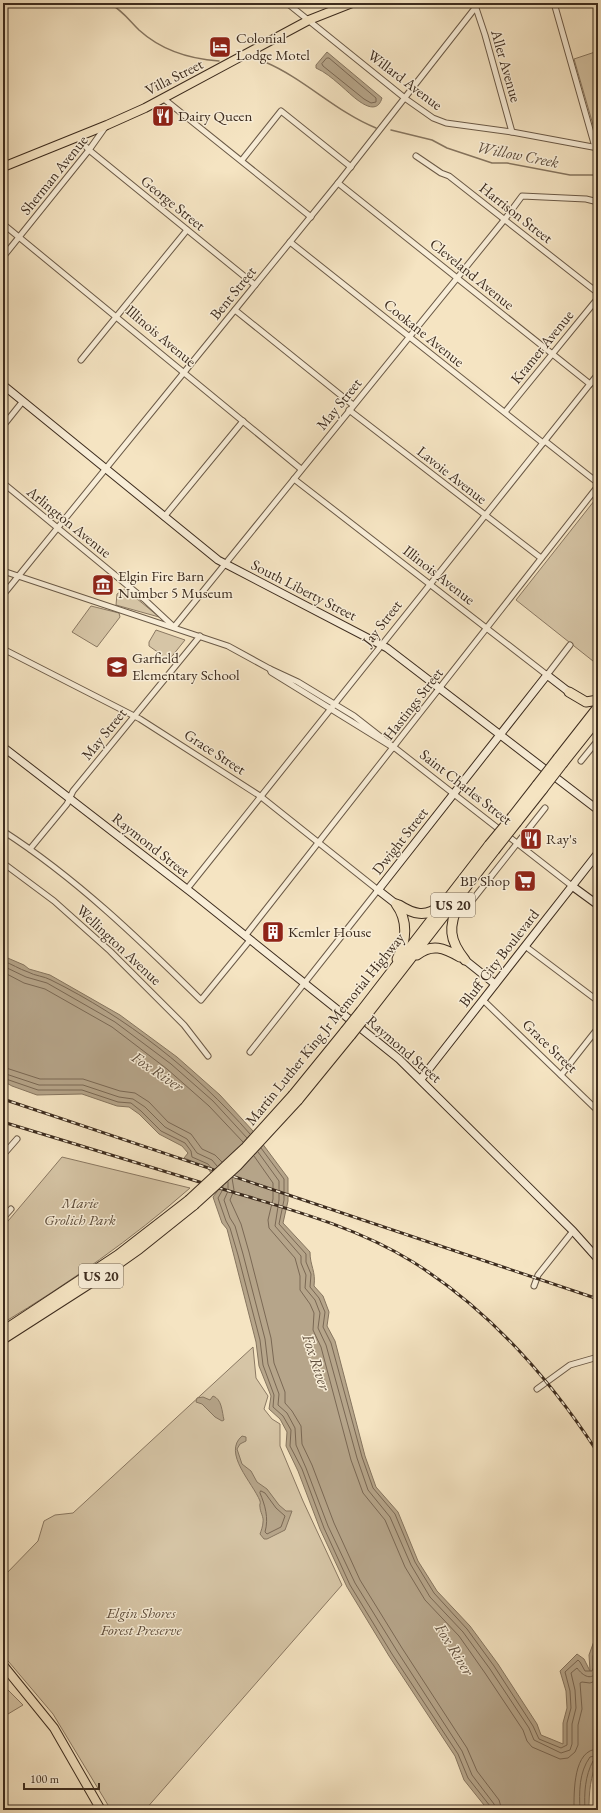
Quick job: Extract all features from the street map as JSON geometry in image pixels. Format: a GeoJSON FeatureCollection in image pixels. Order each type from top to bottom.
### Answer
{"type":"FeatureCollection","features":[{"type":"Feature","properties":{"kind":"highway"},"geometry":{"type":"LineString","coordinates":[[569,692],[586,702],[598,700]]}},
{"type":"Feature","properties":{"kind":"highway","name":"Martin Luther King Jr Memorial Highway"},"geometry":{"type":"LineString","coordinates":[[561,761],[598,707]]}},
{"type":"Feature","properties":{"kind":"highway","name":"Martin Luther King Jr Memorial Highway"},"geometry":{"type":"LineString","coordinates":[[364,1013],[388,977],[447,900],[492,848],[561,761],[598,719]]}},
{"type":"Feature","properties":{"kind":"highway","name":"Martin Luther King Jr Memorial Highway"},"geometry":{"type":"LineString","coordinates":[[3,1340],[98,1278],[139,1249],[191,1202],[296,1097],[364,1013],[411,959],[470,883],[492,848]]}},
{"type":"Feature","properties":{"kind":"highway"},"geometry":{"type":"LineString","coordinates":[[466,960],[456,948],[452,936],[452,925],[455,913],[470,883]]}},
{"type":"Feature","properties":{"kind":"highway"},"geometry":{"type":"LineString","coordinates":[[396,904],[412,913],[420,914],[428,913],[447,900]]}},
{"type":"Feature","properties":{"kind":"highway"},"geometry":{"type":"LineString","coordinates":[[388,977],[399,955],[405,936],[405,925],[402,912],[396,904]]}},
{"type":"Feature","properties":{"kind":"highway"},"geometry":{"type":"LineString","coordinates":[[411,959],[423,950],[432,947],[448,950],[466,960]]}},
{"type":"Feature","properties":{"kind":"highway","name":"Martin Luther King Jr Memorial Highway"},"geometry":{"type":"LineString","coordinates":[[5,1329],[118,1255],[191,1202]]}},
{"type":"Feature","properties":{"kind":"main road","name":"Villa Street"},"geometry":{"type":"LineString","coordinates":[[3,167],[77,138],[164,99],[309,20],[352,3]]}},
{"type":"Feature","properties":{"kind":"main road","name":"South Liberty Street"},"geometry":{"type":"LineString","coordinates":[[3,385],[164,517],[224,564],[381,644],[598,810]]}},
{"type":"Feature","properties":{"kind":"main road","name":"Illinois Avenue"},"geometry":{"type":"LineString","coordinates":[[547,675],[569,692]]}},
{"type":"Feature","properties":{"kind":"main road","name":"Dwight Street"},"geometry":{"type":"LineString","coordinates":[[378,890],[547,675]]}},
{"type":"Feature","properties":{"kind":"main road","name":"Raymond Street"},"geometry":{"type":"LineString","coordinates":[[3,747],[70,797],[385,1047],[420,1079],[573,1231],[598,1259]]}},
{"type":"Feature","properties":{"kind":"main road","name":"Bluff City Boulevard"},"geometry":{"type":"LineString","coordinates":[[420,1079],[598,853]]}},
{"type":"Feature","properties":{"kind":"main road","name":"Saint Charles Street"},"geometry":{"type":"LineString","coordinates":[[572,886],[598,905]]}},
{"type":"Feature","properties":{"kind":"main road","name":"Grace Street"},"geometry":{"type":"LineString","coordinates":[[378,890],[396,904]]}},
{"type":"Feature","properties":{"kind":"main road"},"geometry":{"type":"LineString","coordinates":[[466,960],[495,984]]}},
{"type":"Feature","properties":{"kind":"main road"},"geometry":{"type":"LineString","coordinates":[[3,1665],[54,1728],[101,1810]]}},
{"type":"Feature","properties":{"kind":"street","name":"Willard Avenue"},"geometry":{"type":"LineString","coordinates":[[287,3],[406,99],[438,120],[597,148]]}},
{"type":"Feature","properties":{"kind":"street","name":"Bent Street"},"geometry":{"type":"LineString","coordinates":[[3,595],[311,217],[406,99],[480,3]]}},
{"type":"Feature","properties":{"kind":"street"},"geometry":{"type":"LineString","coordinates":[[554,3],[597,148]]}},
{"type":"Feature","properties":{"kind":"street","name":"Aller Avenue"},"geometry":{"type":"LineString","coordinates":[[476,8],[512,132]]}},
{"type":"Feature","properties":{"kind":"street"},"geometry":{"type":"LineString","coordinates":[[164,99],[242,160],[311,217]]}},
{"type":"Feature","properties":{"kind":"street"},"geometry":{"type":"LineString","coordinates":[[242,160],[281,111],[351,167]]}},
{"type":"Feature","properties":{"kind":"street","name":"Sherman Avenue"},"geometry":{"type":"LineString","coordinates":[[3,257],[90,150],[107,125]]}},
{"type":"Feature","properties":{"kind":"street","name":"George Street"},"geometry":{"type":"LineString","coordinates":[[77,138],[255,285]]}},
{"type":"Feature","properties":{"kind":"street","name":"Harrison Street"},"geometry":{"type":"LineString","coordinates":[[416,156],[441,173],[449,176],[598,293]]}},
{"type":"Feature","properties":{"kind":"street","name":"Cleveland Avenue"},"geometry":{"type":"LineString","coordinates":[[338,183],[590,384]]}},
{"type":"Feature","properties":{"kind":"street","name":"May Street"},"geometry":{"type":"LineString","coordinates":[[174,627],[505,219],[522,196],[586,199],[598,202]]}},
{"type":"Feature","properties":{"kind":"street","name":"Illinois Avenue"},"geometry":{"type":"LineString","coordinates":[[3,224],[301,469]]}},
{"type":"Feature","properties":{"kind":"street"},"geometry":{"type":"LineString","coordinates":[[81,360],[187,230]]}},
{"type":"Feature","properties":{"kind":"street","name":"Cookane Avenue"},"geometry":{"type":"LineString","coordinates":[[290,242],[504,412],[598,483]]}},
{"type":"Feature","properties":{"kind":"street","name":"Kramer Avenue"},"geometry":{"type":"LineString","coordinates":[[504,412],[598,298]]}},
{"type":"Feature","properties":{"kind":"street"},"geometry":{"type":"LineString","coordinates":[[235,310],[353,405]]}},
{"type":"Feature","properties":{"kind":"street","name":"Jay Street"},"geometry":{"type":"LineString","coordinates":[[187,889],[598,374]]}},
{"type":"Feature","properties":{"kind":"street"},"geometry":{"type":"LineString","coordinates":[[3,426],[23,401]]}},
{"type":"Feature","properties":{"kind":"street","name":"Lavoie Avenue"},"geometry":{"type":"LineString","coordinates":[[349,410],[541,558]]}},
{"type":"Feature","properties":{"kind":"street"},"geometry":{"type":"LineString","coordinates":[[164,517],[242,421]]}},
{"type":"Feature","properties":{"kind":"street","name":"Illinois Avenue"},"geometry":{"type":"LineString","coordinates":[[294,478],[547,675]]}},
{"type":"Feature","properties":{"kind":"street","name":"Arlington Avenue"},"geometry":{"type":"LineString","coordinates":[[3,483],[144,599],[174,627]]}},
{"type":"Feature","properties":{"kind":"street","name":"Hastings Street"},"geometry":{"type":"LineString","coordinates":[[201,1000],[319,843],[598,486]]}},
{"type":"Feature","properties":{"kind":"street","name":"Saint Charles Street"},"geometry":{"type":"LineString","coordinates":[[3,571],[200,636],[229,647],[270,669],[271,672],[306,694],[332,706],[381,741],[394,748],[572,886]]}},
{"type":"Feature","properties":{"kind":"street","name":"May Street"},"geometry":{"type":"LineString","coordinates":[[30,849],[200,636]]}},
{"type":"Feature","properties":{"kind":"street","name":"Dwight Street"},"geometry":{"type":"LineString","coordinates":[[547,675],[570,645]]}},
{"type":"Feature","properties":{"kind":"street","name":"Grace Street"},"geometry":{"type":"LineString","coordinates":[[3,649],[135,716],[260,796],[378,890]]}},
{"type":"Feature","properties":{"kind":"street"},"geometry":{"type":"LineString","coordinates":[[581,761],[598,740]]}},
{"type":"Feature","properties":{"kind":"street"},"geometry":{"type":"LineString","coordinates":[[463,912],[545,808]]}},
{"type":"Feature","properties":{"kind":"street","name":"Wellington Avenue"},"geometry":{"type":"LineString","coordinates":[[3,831],[30,849],[95,899],[201,1000]]}},
{"type":"Feature","properties":{"kind":"street","name":"Wellington Avenue"},"geometry":{"type":"LineString","coordinates":[[3,863],[54,901],[105,946],[184,1024],[208,1056]]}},
{"type":"Feature","properties":{"kind":"street","name":"Dwight Street"},"geometry":{"type":"LineString","coordinates":[[250,1052],[378,890]]}},
{"type":"Feature","properties":{"kind":"street"},"geometry":{"type":"LineString","coordinates":[[525,946],[598,1001]]}},
{"type":"Feature","properties":{"kind":"street","name":"Grace Street"},"geometry":{"type":"LineString","coordinates":[[483,1000],[598,1111]]}},
{"type":"Feature","properties":{"kind":"street"},"geometry":{"type":"LineString","coordinates":[[562,1075],[598,1028]]}},
{"type":"Feature","properties":{"kind":"street"},"geometry":{"type":"LineString","coordinates":[[3,1155],[17,1139]]}},
{"type":"Feature","properties":{"kind":"street"},"geometry":{"type":"LineString","coordinates":[[3,1218],[11,1209]]}},
{"type":"Feature","properties":{"kind":"street"},"geometry":{"type":"LineString","coordinates":[[534,1286],[542,1270],[573,1231]]}},
{"type":"Feature","properties":{"kind":"street"},"geometry":{"type":"LineString","coordinates":[[537,1389],[570,1365],[598,1357]]}},
{"type":"Feature","properties":{"kind":"green space"},"geometry":{"type":"Polygon","coordinates":[[[598,51],[598,142],[574,59],[598,51]]]}},
{"type":"Feature","properties":{"kind":"green space"},"geometry":{"type":"Polygon","coordinates":[[[598,496],[598,665],[516,600],[598,496]]]}},
{"type":"Feature","properties":{"kind":"green space"},"geometry":{"type":"Polygon","coordinates":[[[125,589],[159,617],[116,605],[117,594],[125,589]]]}},
{"type":"Feature","properties":{"kind":"green space"},"geometry":{"type":"Polygon","coordinates":[[[91,606],[119,613],[120,617],[97,647],[72,632],[91,606]]]}},
{"type":"Feature","properties":{"kind":"green space"},"geometry":{"type":"Polygon","coordinates":[[[156,630],[185,640],[169,660],[165,658],[158,662],[155,659],[159,653],[149,646],[149,642],[156,630]]]}},
{"type":"Feature","properties":{"kind":"green space","name":"Marie Grolich Park"},"geometry":{"type":"Polygon","coordinates":[[[62,1157],[190,1188],[146,1225],[100,1260],[3,1323],[3,1227],[62,1157]]]}},
{"type":"Feature","properties":{"kind":"green space","name":"Elgin Shores Forest Preserve"},"geometry":{"type":"Polygon","coordinates":[[[253,1347],[256,1378],[268,1396],[264,1409],[272,1419],[280,1424],[280,1446],[303,1501],[342,1585],[145,1810],[111,1810],[53,1714],[3,1655],[3,1577],[38,1541],[44,1521],[55,1515],[73,1513],[253,1347]]]}},
{"type":"Feature","properties":{"kind":"green space"},"geometry":{"type":"Polygon","coordinates":[[[3,1685],[23,1705],[3,1717],[3,1685]]]}},
{"type":"Feature","properties":{"kind":"water"},"geometry":{"type":"Polygon","coordinates":[[[327,52],[382,98],[379,105],[374,107],[361,103],[331,77],[316,68],[316,65],[327,52]]]}},
{"type":"Feature","properties":{"kind":"water","name":"Fox River"},"geometry":{"type":"Polygon","coordinates":[[[3,956],[24,965],[29,969],[50,975],[120,1015],[177,1057],[220,1095],[253,1131],[288,1178],[288,1201],[283,1223],[310,1252],[314,1286],[323,1296],[329,1312],[327,1326],[335,1341],[365,1456],[376,1487],[398,1512],[418,1561],[437,1591],[470,1626],[498,1664],[537,1724],[541,1735],[563,1744],[563,1723],[567,1708],[566,1691],[560,1671],[577,1654],[584,1659],[590,1671],[589,1655],[598,1630],[598,1760],[590,1785],[589,1810],[488,1810],[464,1780],[455,1756],[389,1656],[347,1587],[320,1529],[298,1471],[286,1446],[287,1432],[280,1419],[269,1409],[271,1396],[259,1366],[256,1342],[227,1229],[222,1223],[213,1197],[219,1189],[219,1185],[207,1167],[184,1158],[188,1153],[182,1146],[159,1134],[139,1114],[129,1107],[117,1106],[82,1094],[37,1095],[3,1081],[3,956]]]}},
{"type":"Feature","properties":{"kind":"water"},"geometry":{"type":"Polygon","coordinates":[[[213,1396],[218,1400],[221,1406],[224,1420],[222,1421],[215,1417],[202,1404],[196,1402],[197,1398],[203,1397],[210,1400],[213,1396]]]}},
{"type":"Feature","properties":{"kind":"water"},"geometry":{"type":"Polygon","coordinates":[[[242,1436],[246,1437],[246,1441],[240,1444],[237,1449],[242,1464],[251,1471],[257,1482],[267,1489],[279,1505],[286,1511],[292,1511],[285,1530],[267,1539],[264,1539],[260,1534],[263,1520],[260,1509],[260,1501],[241,1468],[235,1451],[237,1443],[242,1436]]]}},
{"type":"Feature","properties":{"kind":"waterway","name":"Willow Creek"},"geometry":{"type":"LineString","coordinates":[[109,3],[122,12],[139,30],[166,48],[187,56],[219,61]]}},
{"type":"Feature","properties":{"kind":"waterway","name":"Willow Creek"},"geometry":{"type":"LineString","coordinates":[[265,62],[294,77],[347,113],[376,128]]}},
{"type":"Feature","properties":{"kind":"waterway","name":"Willow Creek"},"geometry":{"type":"LineString","coordinates":[[391,130],[432,140],[447,148],[492,163],[507,163],[570,175],[598,175]]}},
{"type":"Feature","properties":{"kind":"railway"},"geometry":{"type":"LineString","coordinates":[[3,1099],[598,1299]]}},
{"type":"Feature","properties":{"kind":"railway"},"geometry":{"type":"LineString","coordinates":[[3,1122],[323,1220],[369,1239],[413,1262],[467,1301],[516,1347],[559,1399],[598,1453]]}},
{"type":"Feature","properties":{"kind":"place","name":"Colonial Lodge Motel"},"geometry":{"type":"Point","coordinates":[220,47]}},
{"type":"Feature","properties":{"kind":"place","name":"Dairy Queen"},"geometry":{"type":"Point","coordinates":[163,116]}},
{"type":"Feature","properties":{"kind":"place","name":"Elgin Fire Barn Number 5 Museum"},"geometry":{"type":"Point","coordinates":[103,585]}},
{"type":"Feature","properties":{"kind":"place","name":"Garfield Elementary School"},"geometry":{"type":"Point","coordinates":[117,667]}},
{"type":"Feature","properties":{"kind":"place","name":"Ray's"},"geometry":{"type":"Point","coordinates":[531,839]}},
{"type":"Feature","properties":{"kind":"place","name":"BP Shop"},"geometry":{"type":"Point","coordinates":[525,881]}},
{"type":"Feature","properties":{"kind":"place","name":"Kemler House"},"geometry":{"type":"Point","coordinates":[273,932]}}]}
